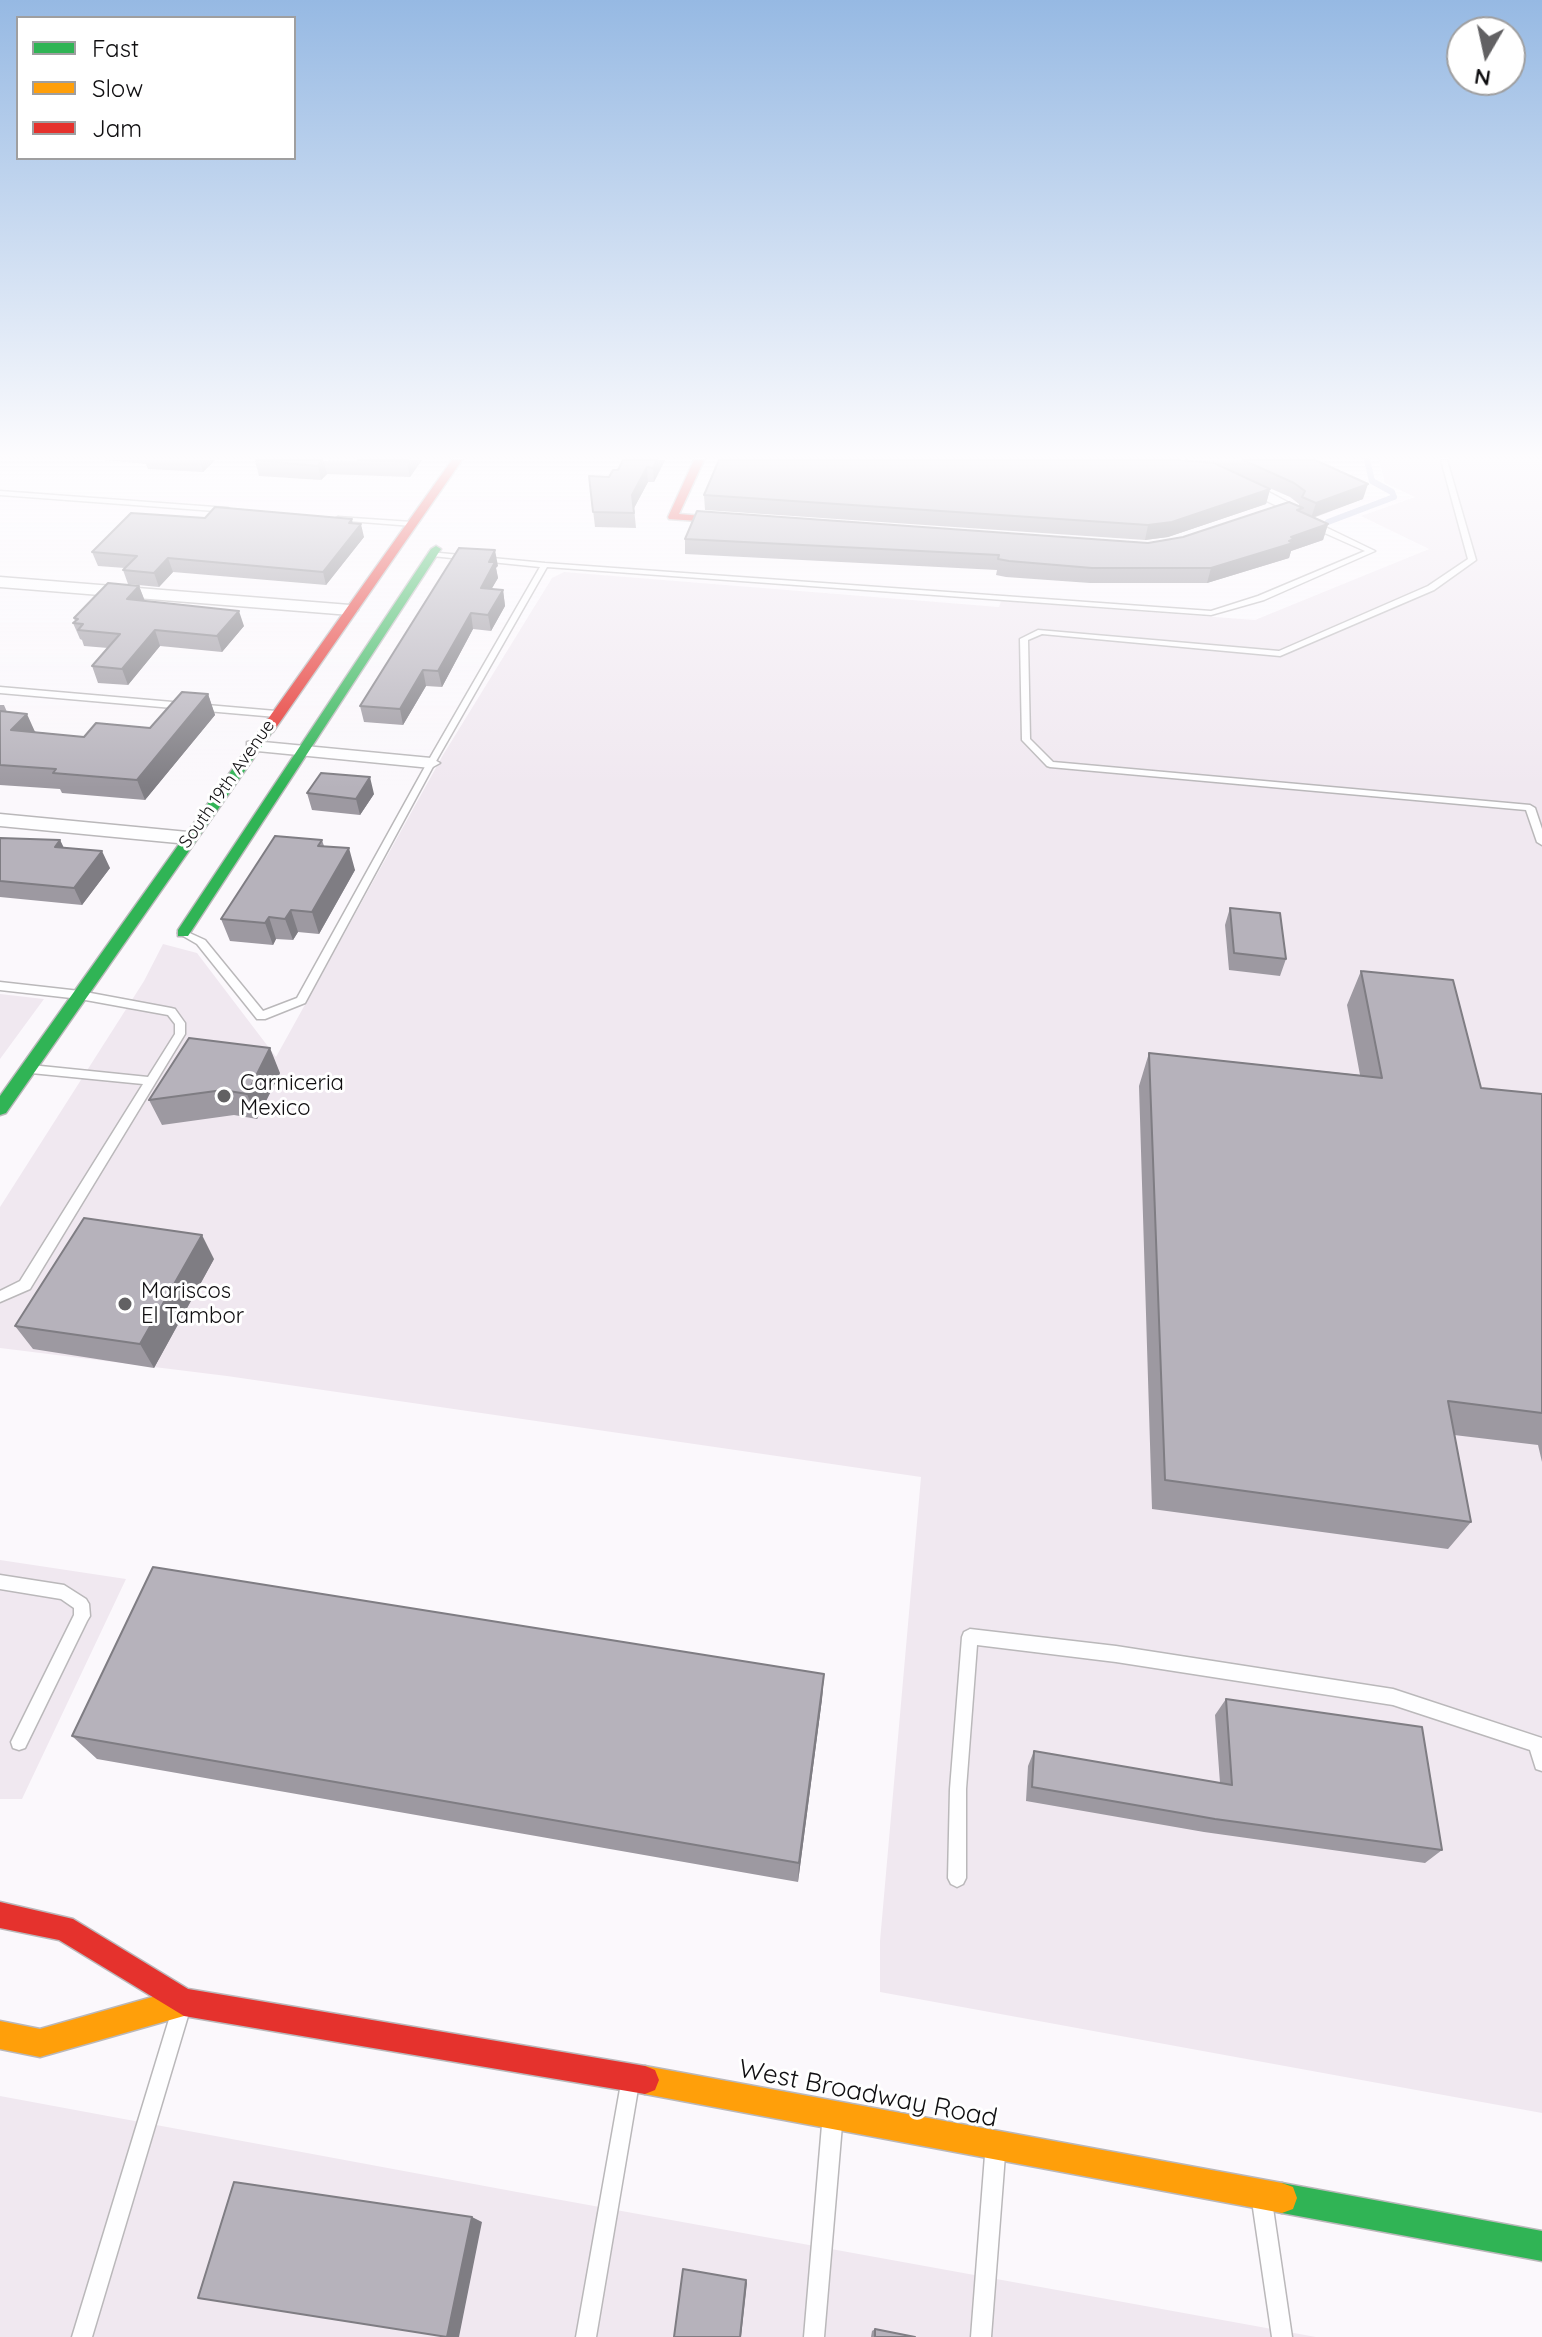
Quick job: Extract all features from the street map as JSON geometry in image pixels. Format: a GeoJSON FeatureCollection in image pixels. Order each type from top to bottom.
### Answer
{"type":"FeatureCollection","features":[{"type":"Feature","properties":{"kind":"main road","name":"South 19th Avenue"},"geometry":{"type":"LineString","coordinates":[[0,1109],[380,569]]}},
{"type":"Feature","properties":{"kind":"main road"},"geometry":{"type":"LineString","coordinates":[[183,933],[423,569]]}},
{"type":"Feature","properties":{"kind":"main road","name":"West Broadway Road"},"geometry":{"type":"LineString","coordinates":[[0,1915],[64,1928],[184,2002],[833,2114],[1542,2246]]}},
{"type":"Feature","properties":{"kind":"main road","name":"West Broadway Road"},"geometry":{"type":"LineString","coordinates":[[0,2035],[40,2043],[184,2002]]}},
{"type":"Feature","properties":{"kind":"street"},"geometry":{"type":"LineString","coordinates":[[0,582],[350,610]]}},
{"type":"Feature","properties":{"kind":"street"},"geometry":{"type":"LineString","coordinates":[[253,746],[431,763]]}},
{"type":"Feature","properties":{"kind":"street"},"geometry":{"type":"LineString","coordinates":[[0,820],[188,838]]}},
{"type":"Feature","properties":{"kind":"lane"},"geometry":{"type":"LineString","coordinates":[[183,933],[201,942],[261,1016],[301,1000],[431,763],[543,569]]}},
{"type":"Feature","properties":{"kind":"lane"},"geometry":{"type":"LineString","coordinates":[[601,569],[1211,613],[1261,598],[1329,569]]}},
{"type":"Feature","properties":{"kind":"lane"},"geometry":{"type":"LineString","coordinates":[[1459,569],[1431,588],[1280,654],[1041,632],[1024,639],[1026,740],[1050,764],[1530,808],[1542,842]]}},
{"type":"Feature","properties":{"kind":"lane"},"geometry":{"type":"LineString","coordinates":[[0,690],[276,714]]}},
{"type":"Feature","properties":{"kind":"lane"},"geometry":{"type":"LineString","coordinates":[[0,986],[80,995],[171,1012],[180,1023],[180,1034],[25,1285],[0,1297]]}},
{"type":"Feature","properties":{"kind":"lane"},"geometry":{"type":"LineString","coordinates":[[28,1069],[151,1081]]}},
{"type":"Feature","properties":{"kind":"lane"},"geometry":{"type":"LineString","coordinates":[[0,1582],[64,1592],[81,1604],[82,1616],[19,1742]]}},
{"type":"Feature","properties":{"kind":"lane"},"geometry":{"type":"LineString","coordinates":[[957,1878],[958,1789],[970,1637],[1116,1654],[1393,1697],[1536,1744],[1542,1763]]}},
{"type":"Feature","properties":{"kind":"lane"},"geometry":{"type":"LineString","coordinates":[[82,2337],[184,2002]]}},
{"type":"Feature","properties":{"kind":"lane"},"geometry":{"type":"LineString","coordinates":[[586,2337],[631,2078]]}},
{"type":"Feature","properties":{"kind":"lane"},"geometry":{"type":"LineString","coordinates":[[814,2337],[833,2114]]}},
{"type":"Feature","properties":{"kind":"lane"},"geometry":{"type":"LineString","coordinates":[[981,2337],[996,2144]]}},
{"type":"Feature","properties":{"kind":"lane"},"geometry":{"type":"LineString","coordinates":[[1261,2193],[1282,2337]]}},
{"type":"Feature","properties":{"kind":"shaded area"},"geometry":{"type":"Polygon","coordinates":[[[1380,569],[1542,569],[1542,2113],[880,1992],[880,1941],[921,1477],[227,1376],[0,1348],[0,1207],[144,981],[163,944],[197,953],[276,1057],[443,755],[552,578],[564,572],[999,607],[1001,601],[1255,620],[1380,569]]]}},
{"type":"Feature","properties":{"kind":"shaded area"},"geometry":{"type":"Polygon","coordinates":[[[0,994],[44,999],[0,1059],[0,994]]]}},
{"type":"Feature","properties":{"kind":"shaded area"},"geometry":{"type":"Polygon","coordinates":[[[0,1560],[126,1579],[22,1799],[0,1799],[0,1560]]]}},
{"type":"Feature","properties":{"kind":"shaded area"},"geometry":{"type":"Polygon","coordinates":[[[0,2096],[517,2192],[1316,2337],[0,2337],[0,2096]]]}},
{"type":"Feature","properties":{"kind":"building"},"geometry":{"type":"Polygon","coordinates":[[[124,569],[158,569],[154,573],[124,569]]]}},
{"type":"Feature","properties":{"kind":"building"},"geometry":{"type":"Polygon","coordinates":[[[290,569],[325,569],[323,572],[290,569]]]}},
{"type":"Feature","properties":{"kind":"building"},"geometry":{"type":"Polygon","coordinates":[[[446,569],[491,569],[481,588],[503,590],[488,615],[471,613],[438,671],[423,670],[400,709],[360,706],[446,569]]]}},
{"type":"Feature","properties":{"kind":"building"},"geometry":{"type":"Polygon","coordinates":[[[108,583],[139,586],[127,599],[239,611],[217,636],[155,630],[122,669],[92,666],[120,634],[78,630],[83,624],[73,623],[78,619],[74,618],[108,583]]]}},
{"type":"Feature","properties":{"kind":"building"},"geometry":{"type":"Polygon","coordinates":[[[182,692],[208,694],[137,780],[0,765],[0,711],[27,714],[11,730],[84,737],[96,723],[150,728],[182,692]]]}},
{"type":"Feature","properties":{"kind":"building"},"geometry":{"type":"Polygon","coordinates":[[[321,773],[370,777],[356,799],[307,793],[321,773]]]}},
{"type":"Feature","properties":{"kind":"building"},"geometry":{"type":"Polygon","coordinates":[[[275,836],[322,840],[318,846],[349,848],[312,912],[291,910],[285,919],[269,917],[265,923],[221,919],[275,836]]]}},
{"type":"Feature","properties":{"kind":"building"},"geometry":{"type":"Polygon","coordinates":[[[0,838],[60,840],[55,847],[102,851],[74,888],[0,881],[0,838]]]}},
{"type":"Feature","properties":{"kind":"building"},"geometry":{"type":"Polygon","coordinates":[[[1230,908],[1280,913],[1286,959],[1234,953],[1230,908]]]}},
{"type":"Feature","properties":{"kind":"building"},"geometry":{"type":"Polygon","coordinates":[[[1361,971],[1453,980],[1481,1088],[1542,1094],[1542,1413],[1448,1401],[1471,1522],[1165,1480],[1149,1053],[1382,1078],[1361,971]]]}},
{"type":"Feature","properties":{"kind":"building"},"geometry":{"type":"Polygon","coordinates":[[[189,1038],[270,1048],[247,1094],[223,1090],[149,1100],[189,1038]]]}},
{"type":"Feature","properties":{"kind":"building","name":"Mariscos El Tambor"},"geometry":{"type":"Polygon","coordinates":[[[84,1218],[202,1235],[140,1344],[15,1326],[84,1218]]]}},
{"type":"Feature","properties":{"kind":"building"},"geometry":{"type":"Polygon","coordinates":[[[153,1567],[824,1674],[799,1863],[72,1736],[153,1567]]]}},
{"type":"Feature","properties":{"kind":"building"},"geometry":{"type":"Polygon","coordinates":[[[1226,1699],[1422,1727],[1442,1850],[1215,1819],[1032,1787],[1034,1751],[1232,1785],[1226,1699]]]}},
{"type":"Feature","properties":{"kind":"building"},"geometry":{"type":"Polygon","coordinates":[[[234,2182],[472,2217],[447,2337],[198,2298],[234,2182]]]}},
{"type":"Feature","properties":{"kind":"building"},"geometry":{"type":"Polygon","coordinates":[[[683,2269],[746,2280],[740,2337],[674,2337],[683,2269]]]}},
{"type":"Feature","properties":{"kind":"building"},"geometry":{"type":"Polygon","coordinates":[[[875,2329],[915,2337],[875,2337],[875,2329]]]}},
{"type":"Feature","properties":{"kind":"traffic: fast"},"geometry":{"type":"LineString","coordinates":[[183,933],[423,569]]}},
{"type":"Feature","properties":{"kind":"traffic: fast"},"geometry":{"type":"LineString","coordinates":[[0,1109],[268,729]]}},
{"type":"Feature","properties":{"kind":"traffic: fast"},"geometry":{"type":"LineString","coordinates":[[1282,2198],[1542,2246]]}},
{"type":"Feature","properties":{"kind":"traffic: slow"},"geometry":{"type":"LineString","coordinates":[[0,2035],[40,2043],[184,2002]]}},
{"type":"Feature","properties":{"kind":"traffic: slow"},"geometry":{"type":"LineString","coordinates":[[645,2080],[1282,2198]]}},
{"type":"Feature","properties":{"kind":"traffic: jam"},"geometry":{"type":"LineString","coordinates":[[268,729],[380,569]]}},
{"type":"Feature","properties":{"kind":"traffic: jam"},"geometry":{"type":"LineString","coordinates":[[0,1915],[64,1928],[184,2002],[645,2080]]}},
{"type":"Feature","properties":{"kind":"place","name":"Carniceria Mexico"},"geometry":{"type":"Point","coordinates":[224,1096]}},
{"type":"Feature","properties":{"kind":"place","name":"Mariscos El Tambor"},"geometry":{"type":"Point","coordinates":[125,1304]}}]}
